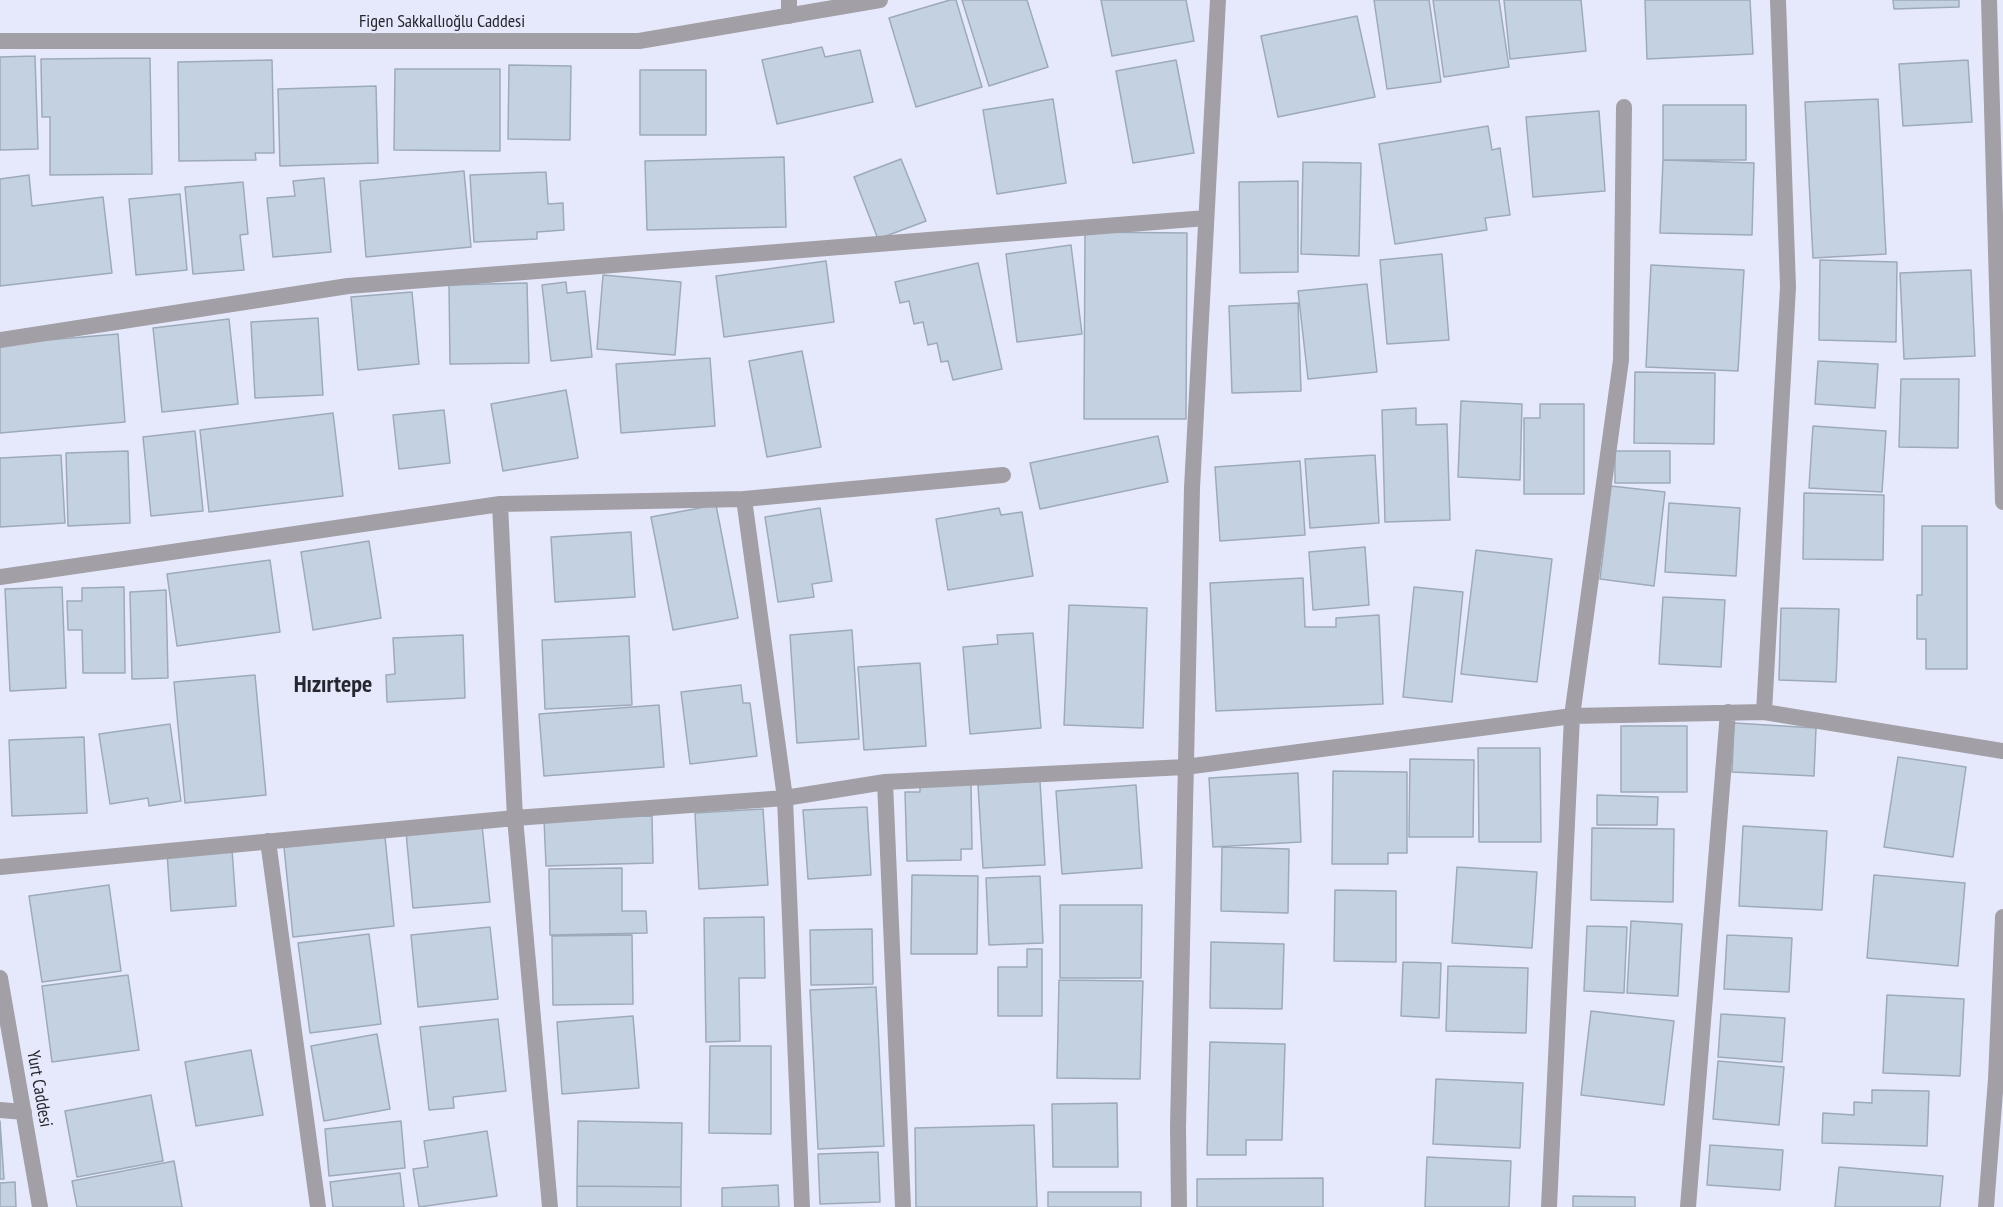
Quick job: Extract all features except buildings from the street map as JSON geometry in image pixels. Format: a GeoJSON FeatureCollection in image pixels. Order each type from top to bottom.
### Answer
{"type":"FeatureCollection","features":[{"type":"Feature","properties":{"kind":"street","name":"Figen Sakkallıoğlu Caddesi"},"geometry":{"type":"LineString","coordinates":[[0,41],[639,41],[789,8],[880,0]]}},
{"type":"Feature","properties":{"kind":"street"},"geometry":{"type":"LineString","coordinates":[[1179,1207],[1178,1127],[1192,488],[1218,0]]}},
{"type":"Feature","properties":{"kind":"street"},"geometry":{"type":"LineString","coordinates":[[1764,712],[1788,287],[1778,0]]}},
{"type":"Feature","properties":{"kind":"street"},"geometry":{"type":"LineString","coordinates":[[1989,0],[2003,502]]}},
{"type":"Feature","properties":{"kind":"street"},"geometry":{"type":"LineString","coordinates":[[1549,1207],[1572,716],[1621,360],[1624,107]]}},
{"type":"Feature","properties":{"kind":"street"},"geometry":{"type":"LineString","coordinates":[[0,340],[348,286],[1206,218]]}},
{"type":"Feature","properties":{"kind":"street"},"geometry":{"type":"LineString","coordinates":[[0,577],[500,504],[744,498],[1003,475]]}},
{"type":"Feature","properties":{"kind":"street"},"geometry":{"type":"LineString","coordinates":[[744,498],[785,798],[802,1207]]}},
{"type":"Feature","properties":{"kind":"street"},"geometry":{"type":"LineString","coordinates":[[500,504],[515,818],[550,1207]]}},
{"type":"Feature","properties":{"kind":"street"},"geometry":{"type":"LineString","coordinates":[[1688,1207],[1728,712]]}},
{"type":"Feature","properties":{"kind":"street"},"geometry":{"type":"LineString","coordinates":[[0,867],[515,818],[785,798],[885,782],[1185,767],[1572,716],[1764,712],[2003,751]]}},
{"type":"Feature","properties":{"kind":"street"},"geometry":{"type":"LineString","coordinates":[[885,782],[903,1207]]}},
{"type":"Feature","properties":{"kind":"street"},"geometry":{"type":"LineString","coordinates":[[268,841],[318,1207]]}},
{"type":"Feature","properties":{"kind":"street"},"geometry":{"type":"LineString","coordinates":[[1986,1207],[1996,1078],[2003,917]]}},
{"type":"Feature","properties":{"kind":"street","name":"Yurt Caddesi"},"geometry":{"type":"LineString","coordinates":[[0,978],[40,1207]]}},
{"type":"Feature","properties":{"kind":"street"},"geometry":{"type":"LineString","coordinates":[[0,1110],[24,1112]]}},
{"type":"Feature","properties":{"kind":"district","name":"Hızırtepe"},"geometry":{"type":"Point","coordinates":[333,685]}}]}
